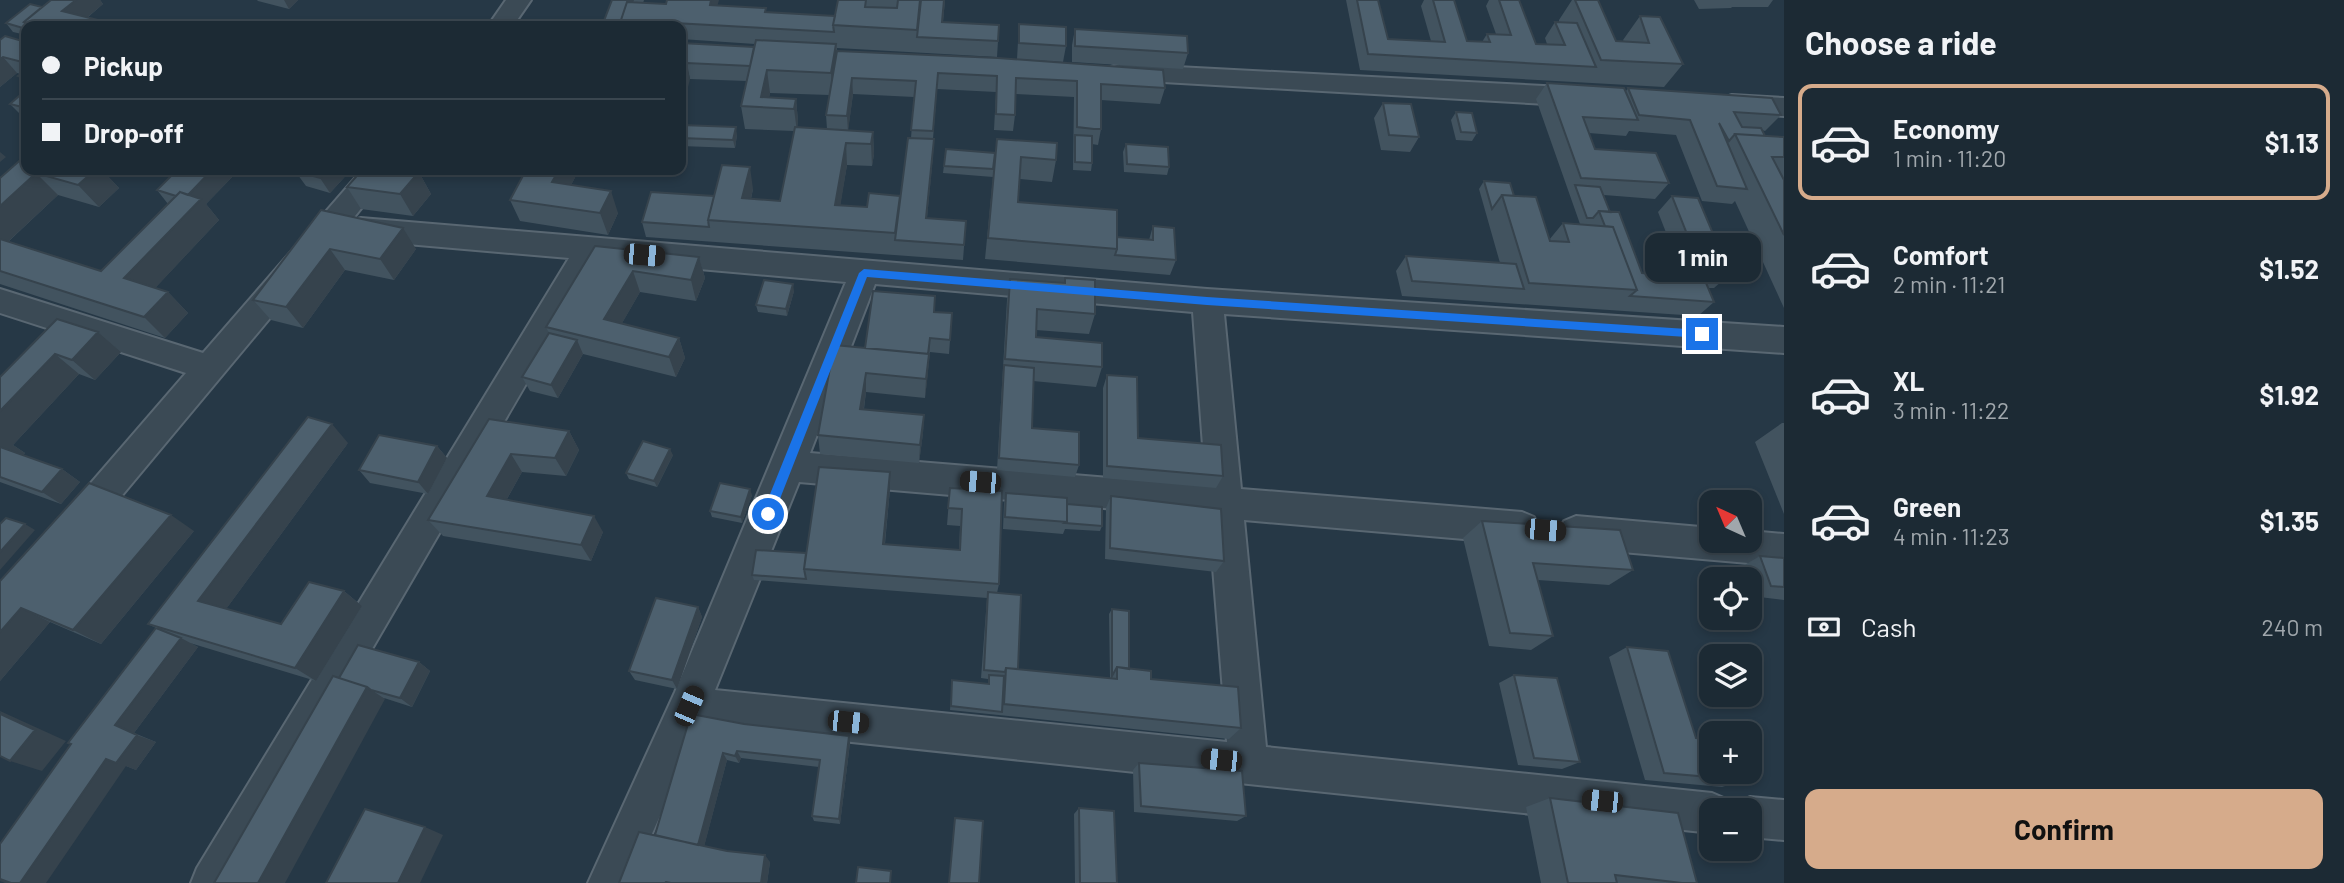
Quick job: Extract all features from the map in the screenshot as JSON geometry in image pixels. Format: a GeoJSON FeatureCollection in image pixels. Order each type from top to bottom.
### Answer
{"type":"FeatureCollection","features":[{"type":"Feature","properties":{"kind":"street"},"geometry":{"type":"LineString","coordinates":[[504,21],[519,0]]}},
{"type":"Feature","properties":{"kind":"street"},"geometry":{"type":"LineString","coordinates":[[1096,72],[1605,98]]}},
{"type":"Feature","properties":{"kind":"street"},"geometry":{"type":"LineString","coordinates":[[1702,103],[1784,107]]}},
{"type":"Feature","properties":{"kind":"street"},"geometry":{"type":"LineString","coordinates":[[58,546],[374,175]]}},
{"type":"Feature","properties":{"kind":"street"},"geometry":{"type":"LineString","coordinates":[[331,226],[1207,301],[1784,340]]}},
{"type":"Feature","properties":{"kind":"street"},"geometry":{"type":"LineString","coordinates":[[212,883],[589,250]]}},
{"type":"Feature","properties":{"kind":"street"},"geometry":{"type":"LineString","coordinates":[[610,883],[689,706],[864,273]]}},
{"type":"Feature","properties":{"kind":"street"},"geometry":{"type":"LineString","coordinates":[[0,301],[210,368]]}},
{"type":"Feature","properties":{"kind":"street"},"geometry":{"type":"LineString","coordinates":[[1207,301],[1248,763]]}},
{"type":"Feature","properties":{"kind":"street"},"geometry":{"type":"LineString","coordinates":[[788,466],[1784,550]]}},
{"type":"Feature","properties":{"kind":"street"},"geometry":{"type":"LineString","coordinates":[[689,706],[1699,812]]}},
{"type":"Feature","properties":{"kind":"street"},"geometry":{"type":"LineString","coordinates":[[1762,818],[1784,820]]}},
{"type":"Feature","properties":{"kind":"building"},"geometry":{"type":"Polygon","coordinates":[[[51,0],[76,0],[62,11],[102,21],[25,21],[51,0]]]}},
{"type":"Feature","properties":{"kind":"building"},"geometry":{"type":"Polygon","coordinates":[[[612,0],[633,0],[627,2],[621,21],[604,21],[612,0]]]}},
{"type":"Feature","properties":{"kind":"building"},"geometry":{"type":"Polygon","coordinates":[[[667,0],[711,0],[710,5],[766,8],[765,12],[835,16],[834,32],[686,24],[686,21],[621,20],[627,2],[666,4],[667,0]]]}},
{"type":"Feature","properties":{"kind":"building"},"geometry":{"type":"Polygon","coordinates":[[[838,0],[866,0],[865,7],[897,8],[898,0],[920,0],[917,30],[833,25],[838,0]]]}},
{"type":"Feature","properties":{"kind":"building"},"geometry":{"type":"Polygon","coordinates":[[[921,0],[944,0],[942,22],[999,25],[998,41],[917,37],[921,0]]]}},
{"type":"Feature","properties":{"kind":"building"},"geometry":{"type":"Polygon","coordinates":[[[1357,0],[1378,0],[1388,39],[1445,42],[1433,0],[1454,0],[1467,41],[1490,42],[1487,34],[1511,35],[1499,0],[1519,0],[1536,44],[1565,45],[1555,22],[1577,23],[1596,67],[1368,54],[1357,0]]]}},
{"type":"Feature","properties":{"kind":"building"},"geometry":{"type":"Polygon","coordinates":[[[1575,0],[1598,0],[1616,41],[1649,43],[1640,16],[1660,17],[1683,64],[1601,60],[1575,0]]]}},
{"type":"Feature","properties":{"kind":"building"},"geometry":{"type":"Polygon","coordinates":[[[30,4],[42,7],[25,21],[21,21],[21,28],[6,23],[30,4]]]}},
{"type":"Feature","properties":{"kind":"building"},"geometry":{"type":"Polygon","coordinates":[[[1019,24],[1066,27],[1066,46],[1019,43],[1019,24]]]}},
{"type":"Feature","properties":{"kind":"building"},"geometry":{"type":"Polygon","coordinates":[[[1075,29],[1187,36],[1188,53],[1075,46],[1075,29]]]}},
{"type":"Feature","properties":{"kind":"building"},"geometry":{"type":"Polygon","coordinates":[[[5,36],[21,41],[21,62],[3,57],[0,59],[0,40],[5,36]]]}},
{"type":"Feature","properties":{"kind":"building"},"geometry":{"type":"Polygon","coordinates":[[[756,40],[836,44],[831,73],[767,70],[761,97],[796,99],[794,109],[741,106],[756,40]]]}},
{"type":"Feature","properties":{"kind":"building"},"geometry":{"type":"Polygon","coordinates":[[[686,43],[754,47],[750,66],[687,63],[686,67],[686,43]]]}},
{"type":"Feature","properties":{"kind":"building"},"geometry":{"type":"Polygon","coordinates":[[[837,51],[998,58],[1163,70],[1165,88],[1101,84],[1101,129],[1094,129],[1077,127],[1077,81],[1016,78],[1015,115],[996,114],[997,76],[938,73],[933,131],[911,130],[916,81],[852,78],[847,116],[826,115],[837,51]]]}},
{"type":"Feature","properties":{"kind":"building"},"geometry":{"type":"Polygon","coordinates":[[[1547,83],[1624,88],[1638,120],[1583,117],[1595,149],[1656,153],[1669,183],[1581,178],[1547,83]]]}},
{"type":"Feature","properties":{"kind":"building"},"geometry":{"type":"Polygon","coordinates":[[[1628,88],[1772,98],[1781,115],[1734,112],[1742,127],[1761,128],[1765,136],[1735,134],[1729,141],[1719,123],[1747,189],[1717,186],[1690,120],[1639,115],[1628,88]]]}},
{"type":"Feature","properties":{"kind":"building"},"geometry":{"type":"Polygon","coordinates":[[[21,94],[21,107],[10,104],[21,94]]]}},
{"type":"Feature","properties":{"kind":"building"},"geometry":{"type":"Polygon","coordinates":[[[1383,103],[1411,104],[1419,137],[1389,135],[1383,103]]]}},
{"type":"Feature","properties":{"kind":"building"},"geometry":{"type":"Polygon","coordinates":[[[1456,112],[1472,113],[1477,133],[1461,132],[1456,112]]]}},
{"type":"Feature","properties":{"kind":"building"},"geometry":{"type":"Polygon","coordinates":[[[686,125],[736,127],[733,140],[686,138],[686,125]]]}},
{"type":"Feature","properties":{"kind":"building"},"geometry":{"type":"Polygon","coordinates":[[[795,127],[873,132],[871,144],[846,143],[835,205],[867,207],[869,193],[900,196],[895,233],[708,220],[722,165],[750,167],[742,198],[780,201],[795,127]]]}},
{"type":"Feature","properties":{"kind":"building"},"geometry":{"type":"Polygon","coordinates":[[[1735,134],[1784,137],[1784,157],[1772,157],[1784,180],[1784,235],[1735,134]]]}},
{"type":"Feature","properties":{"kind":"building"},"geometry":{"type":"Polygon","coordinates":[[[1075,135],[1092,136],[1092,163],[1075,162],[1075,135]]]}},
{"type":"Feature","properties":{"kind":"building"},"geometry":{"type":"Polygon","coordinates":[[[908,138],[934,139],[926,218],[966,221],[964,245],[895,240],[908,138]]]}},
{"type":"Feature","properties":{"kind":"building"},"geometry":{"type":"Polygon","coordinates":[[[997,139],[1057,143],[1056,160],[1021,157],[1018,202],[1117,210],[1117,249],[988,238],[997,139]]]}},
{"type":"Feature","properties":{"kind":"building"},"geometry":{"type":"Polygon","coordinates":[[[1126,144],[1168,147],[1169,167],[1127,164],[1126,144]]]}},
{"type":"Feature","properties":{"kind":"building"},"geometry":{"type":"Polygon","coordinates":[[[946,149],[995,153],[993,169],[944,166],[946,149]]]}},
{"type":"Feature","properties":{"kind":"building"},"geometry":{"type":"Polygon","coordinates":[[[21,159],[21,175],[34,175],[0,206],[0,178],[21,159]]]}},
{"type":"Feature","properties":{"kind":"building"},"geometry":{"type":"Polygon","coordinates":[[[43,175],[89,175],[78,185],[43,175]]]}},
{"type":"Feature","properties":{"kind":"building"},"geometry":{"type":"Polygon","coordinates":[[[172,175],[207,175],[188,195],[180,192],[176,196],[157,190],[172,175]]]}},
{"type":"Feature","properties":{"kind":"building"},"geometry":{"type":"Polygon","coordinates":[[[358,175],[416,175],[400,194],[347,187],[358,175]]]}},
{"type":"Feature","properties":{"kind":"building"},"geometry":{"type":"Polygon","coordinates":[[[523,175],[556,175],[552,182],[611,191],[600,213],[510,200],[523,175]]]}},
{"type":"Feature","properties":{"kind":"building"},"geometry":{"type":"Polygon","coordinates":[[[1484,181],[1510,183],[1514,196],[1502,195],[1492,209],[1484,181]]]}},
{"type":"Feature","properties":{"kind":"building"},"geometry":{"type":"Polygon","coordinates":[[[1575,185],[1600,187],[1610,212],[1599,211],[1593,218],[1587,218],[1575,185]]]}},
{"type":"Feature","properties":{"kind":"building"},"geometry":{"type":"Polygon","coordinates":[[[180,192],[201,199],[124,278],[168,292],[144,317],[0,271],[0,239],[101,271],[180,192]]]}},
{"type":"Feature","properties":{"kind":"building"},"geometry":{"type":"Polygon","coordinates":[[[651,192],[714,196],[708,220],[709,227],[642,222],[651,192]]]}},
{"type":"Feature","properties":{"kind":"building"},"geometry":{"type":"Polygon","coordinates":[[[1502,195],[1536,197],[1550,241],[1569,242],[1563,223],[1613,227],[1637,290],[1529,283],[1502,195]]]}},
{"type":"Feature","properties":{"kind":"building"},"geometry":{"type":"Polygon","coordinates":[[[1672,196],[1698,198],[1730,274],[1702,272],[1672,196]]]}},
{"type":"Feature","properties":{"kind":"building"},"geometry":{"type":"Polygon","coordinates":[[[321,210],[403,228],[380,259],[330,249],[286,307],[253,300],[321,210]]]}},
{"type":"Feature","properties":{"kind":"building"},"geometry":{"type":"Polygon","coordinates":[[[1599,211],[1619,212],[1642,273],[1704,278],[1714,302],[1630,296],[1637,290],[1613,227],[1605,226],[1599,211]]]}},
{"type":"Feature","properties":{"kind":"building"},"geometry":{"type":"Polygon","coordinates":[[[1153,226],[1174,228],[1176,260],[1115,255],[1117,237],[1153,240],[1153,226]]]}},
{"type":"Feature","properties":{"kind":"building"},"geometry":{"type":"Polygon","coordinates":[[[595,246],[699,257],[691,280],[633,271],[604,319],[679,338],[669,357],[546,327],[595,246]]]}},
{"type":"Feature","properties":{"kind":"building"},"geometry":{"type":"Polygon","coordinates":[[[1406,256],[1516,264],[1524,289],[1412,281],[1406,256]]]}},
{"type":"Feature","properties":{"kind":"building"},"geometry":{"type":"Polygon","coordinates":[[[1065,278],[1095,280],[1095,314],[1037,309],[1036,337],[1102,343],[1102,367],[1005,359],[1010,279],[1065,283],[1065,278]]]}},
{"type":"Feature","properties":{"kind":"building"},"geometry":{"type":"Polygon","coordinates":[[[764,280],[793,284],[786,309],[756,305],[764,280]]]}},
{"type":"Feature","properties":{"kind":"building"},"geometry":{"type":"Polygon","coordinates":[[[873,291],[935,296],[934,312],[952,313],[950,340],[930,338],[928,354],[865,348],[873,291]]]}},
{"type":"Feature","properties":{"kind":"building"},"geometry":{"type":"Polygon","coordinates":[[[57,319],[98,332],[72,360],[55,354],[0,411],[0,377],[57,319]]]}},
{"type":"Feature","properties":{"kind":"building"},"geometry":{"type":"Polygon","coordinates":[[[549,333],[577,340],[551,385],[522,377],[549,333]]]}},
{"type":"Feature","properties":{"kind":"building"},"geometry":{"type":"Polygon","coordinates":[[[834,345],[929,354],[926,379],[866,373],[860,409],[924,415],[920,445],[818,435],[834,345]]]}},
{"type":"Feature","properties":{"kind":"building"},"geometry":{"type":"Polygon","coordinates":[[[1004,365],[1034,368],[1032,428],[1079,432],[1079,465],[999,458],[1004,365]]]}},
{"type":"Feature","properties":{"kind":"building"},"geometry":{"type":"Polygon","coordinates":[[[1107,375],[1137,377],[1138,438],[1221,445],[1223,476],[1107,466],[1107,375]]]}},
{"type":"Feature","properties":{"kind":"building"},"geometry":{"type":"Polygon","coordinates":[[[308,417],[332,424],[198,601],[281,624],[309,582],[344,591],[295,668],[148,624],[308,417]]]}},
{"type":"Feature","properties":{"kind":"building"},"geometry":{"type":"Polygon","coordinates":[[[489,419],[569,431],[555,458],[511,454],[487,496],[594,516],[581,545],[428,520],[489,419]]]}},
{"type":"Feature","properties":{"kind":"building"},"geometry":{"type":"Polygon","coordinates":[[[379,435],[437,446],[418,482],[359,470],[379,435]]]}},
{"type":"Feature","properties":{"kind":"building"},"geometry":{"type":"Polygon","coordinates":[[[643,441],[670,449],[654,481],[626,473],[643,441]]]}},
{"type":"Feature","properties":{"kind":"building"},"geometry":{"type":"Polygon","coordinates":[[[0,447],[62,469],[42,492],[0,477],[0,447]]]}},
{"type":"Feature","properties":{"kind":"building"},"geometry":{"type":"Polygon","coordinates":[[[819,467],[890,472],[883,544],[960,550],[962,509],[948,508],[950,488],[1002,491],[999,584],[804,569],[819,467]]]}},
{"type":"Feature","properties":{"kind":"building"},"geometry":{"type":"Polygon","coordinates":[[[89,483],[171,515],[73,630],[21,608],[0,632],[0,581],[89,483]]]}},
{"type":"Feature","properties":{"kind":"building"},"geometry":{"type":"Polygon","coordinates":[[[720,483],[750,489],[741,517],[710,511],[720,483]]]}},
{"type":"Feature","properties":{"kind":"building"},"geometry":{"type":"Polygon","coordinates":[[[1006,493],[1067,498],[1067,522],[1005,517],[1006,493]]]}},
{"type":"Feature","properties":{"kind":"building"},"geometry":{"type":"Polygon","coordinates":[[[1111,496],[1221,509],[1224,561],[1110,548],[1111,496]]]}},
{"type":"Feature","properties":{"kind":"building"},"geometry":{"type":"Polygon","coordinates":[[[1067,504],[1102,507],[1102,526],[1065,523],[1067,504]]]}},
{"type":"Feature","properties":{"kind":"building"},"geometry":{"type":"Polygon","coordinates":[[[6,518],[25,524],[0,552],[0,524],[6,518]]]}},
{"type":"Feature","properties":{"kind":"building"},"geometry":{"type":"Polygon","coordinates":[[[1482,521],[1620,530],[1633,570],[1533,563],[1553,636],[1510,633],[1482,521]]]}},
{"type":"Feature","properties":{"kind":"building"},"geometry":{"type":"Polygon","coordinates":[[[756,550],[806,553],[806,579],[752,575],[756,550]]]}},
{"type":"Feature","properties":{"kind":"building"},"geometry":{"type":"Polygon","coordinates":[[[1760,556],[1784,558],[1784,587],[1771,586],[1760,556]]]}},
{"type":"Feature","properties":{"kind":"building"},"geometry":{"type":"Polygon","coordinates":[[[988,592],[1021,595],[1018,669],[1006,668],[1005,672],[984,670],[988,592]]]}},
{"type":"Feature","properties":{"kind":"building"},"geometry":{"type":"Polygon","coordinates":[[[656,598],[698,607],[672,680],[629,671],[656,598]]]}},
{"type":"Feature","properties":{"kind":"building"},"geometry":{"type":"Polygon","coordinates":[[[1112,609],[1129,611],[1129,669],[1117,667],[1112,676],[1112,609]]]}},
{"type":"Feature","properties":{"kind":"building"},"geometry":{"type":"Polygon","coordinates":[[[156,628],[181,638],[115,725],[137,735],[116,763],[106,759],[20,883],[0,879],[0,844],[71,744],[68,743],[156,628]]]}},
{"type":"Feature","properties":{"kind":"building"},"geometry":{"type":"Polygon","coordinates":[[[358,645],[419,662],[400,698],[339,678],[358,645]]]}},
{"type":"Feature","properties":{"kind":"building"},"geometry":{"type":"Polygon","coordinates":[[[1627,647],[1668,651],[1696,738],[1699,738],[1699,776],[1664,773],[1627,647]]]}},
{"type":"Feature","properties":{"kind":"building"},"geometry":{"type":"Polygon","coordinates":[[[1117,667],[1151,671],[1151,679],[1238,687],[1241,728],[1004,704],[1006,668],[1117,679],[1117,667]]]}},
{"type":"Feature","properties":{"kind":"building"},"geometry":{"type":"Polygon","coordinates":[[[989,675],[1004,676],[1002,712],[951,706],[952,680],[989,684],[989,675]]]}},
{"type":"Feature","properties":{"kind":"building"},"geometry":{"type":"Polygon","coordinates":[[[1514,675],[1557,678],[1580,762],[1534,758],[1514,675]]]}},
{"type":"Feature","properties":{"kind":"building"},"geometry":{"type":"Polygon","coordinates":[[[333,676],[367,687],[258,883],[214,883],[333,676]]]}},
{"type":"Feature","properties":{"kind":"building"},"geometry":{"type":"Polygon","coordinates":[[[0,714],[35,730],[10,761],[0,756],[0,714]]]}},
{"type":"Feature","properties":{"kind":"building"},"geometry":{"type":"Polygon","coordinates":[[[691,714],[744,724],[849,736],[839,819],[812,816],[820,760],[737,751],[735,756],[723,753],[698,845],[655,835],[691,714]]]}},
{"type":"Feature","properties":{"kind":"building"},"geometry":{"type":"Polygon","coordinates":[[[1139,763],[1242,771],[1246,816],[1141,806],[1139,763]]]}},
{"type":"Feature","properties":{"kind":"building"},"geometry":{"type":"Polygon","coordinates":[[[1550,798],[1678,813],[1697,883],[1615,875],[1617,883],[1568,883],[1550,798]]]}},
{"type":"Feature","properties":{"kind":"building"},"geometry":{"type":"Polygon","coordinates":[[[1079,808],[1114,811],[1117,883],[1080,883],[1079,808]]]}},
{"type":"Feature","properties":{"kind":"building"},"geometry":{"type":"Polygon","coordinates":[[[365,809],[425,827],[398,883],[326,883],[365,809]]]}},
{"type":"Feature","properties":{"kind":"building"},"geometry":{"type":"Polygon","coordinates":[[[955,818],[983,821],[979,883],[949,883],[955,818]]]}},
{"type":"Feature","properties":{"kind":"building"},"geometry":{"type":"Polygon","coordinates":[[[639,832],[727,851],[765,855],[761,883],[619,883],[639,832]]]}},
{"type":"Feature","properties":{"kind":"building"},"geometry":{"type":"Polygon","coordinates":[[[858,867],[891,871],[890,883],[856,883],[858,867]]]}},
{"type":"Feature","properties":{"kind":"route"},"geometry":{"type":"LineString","coordinates":[[768,514],[864,273],[1207,301],[1702,334]]}}]}
